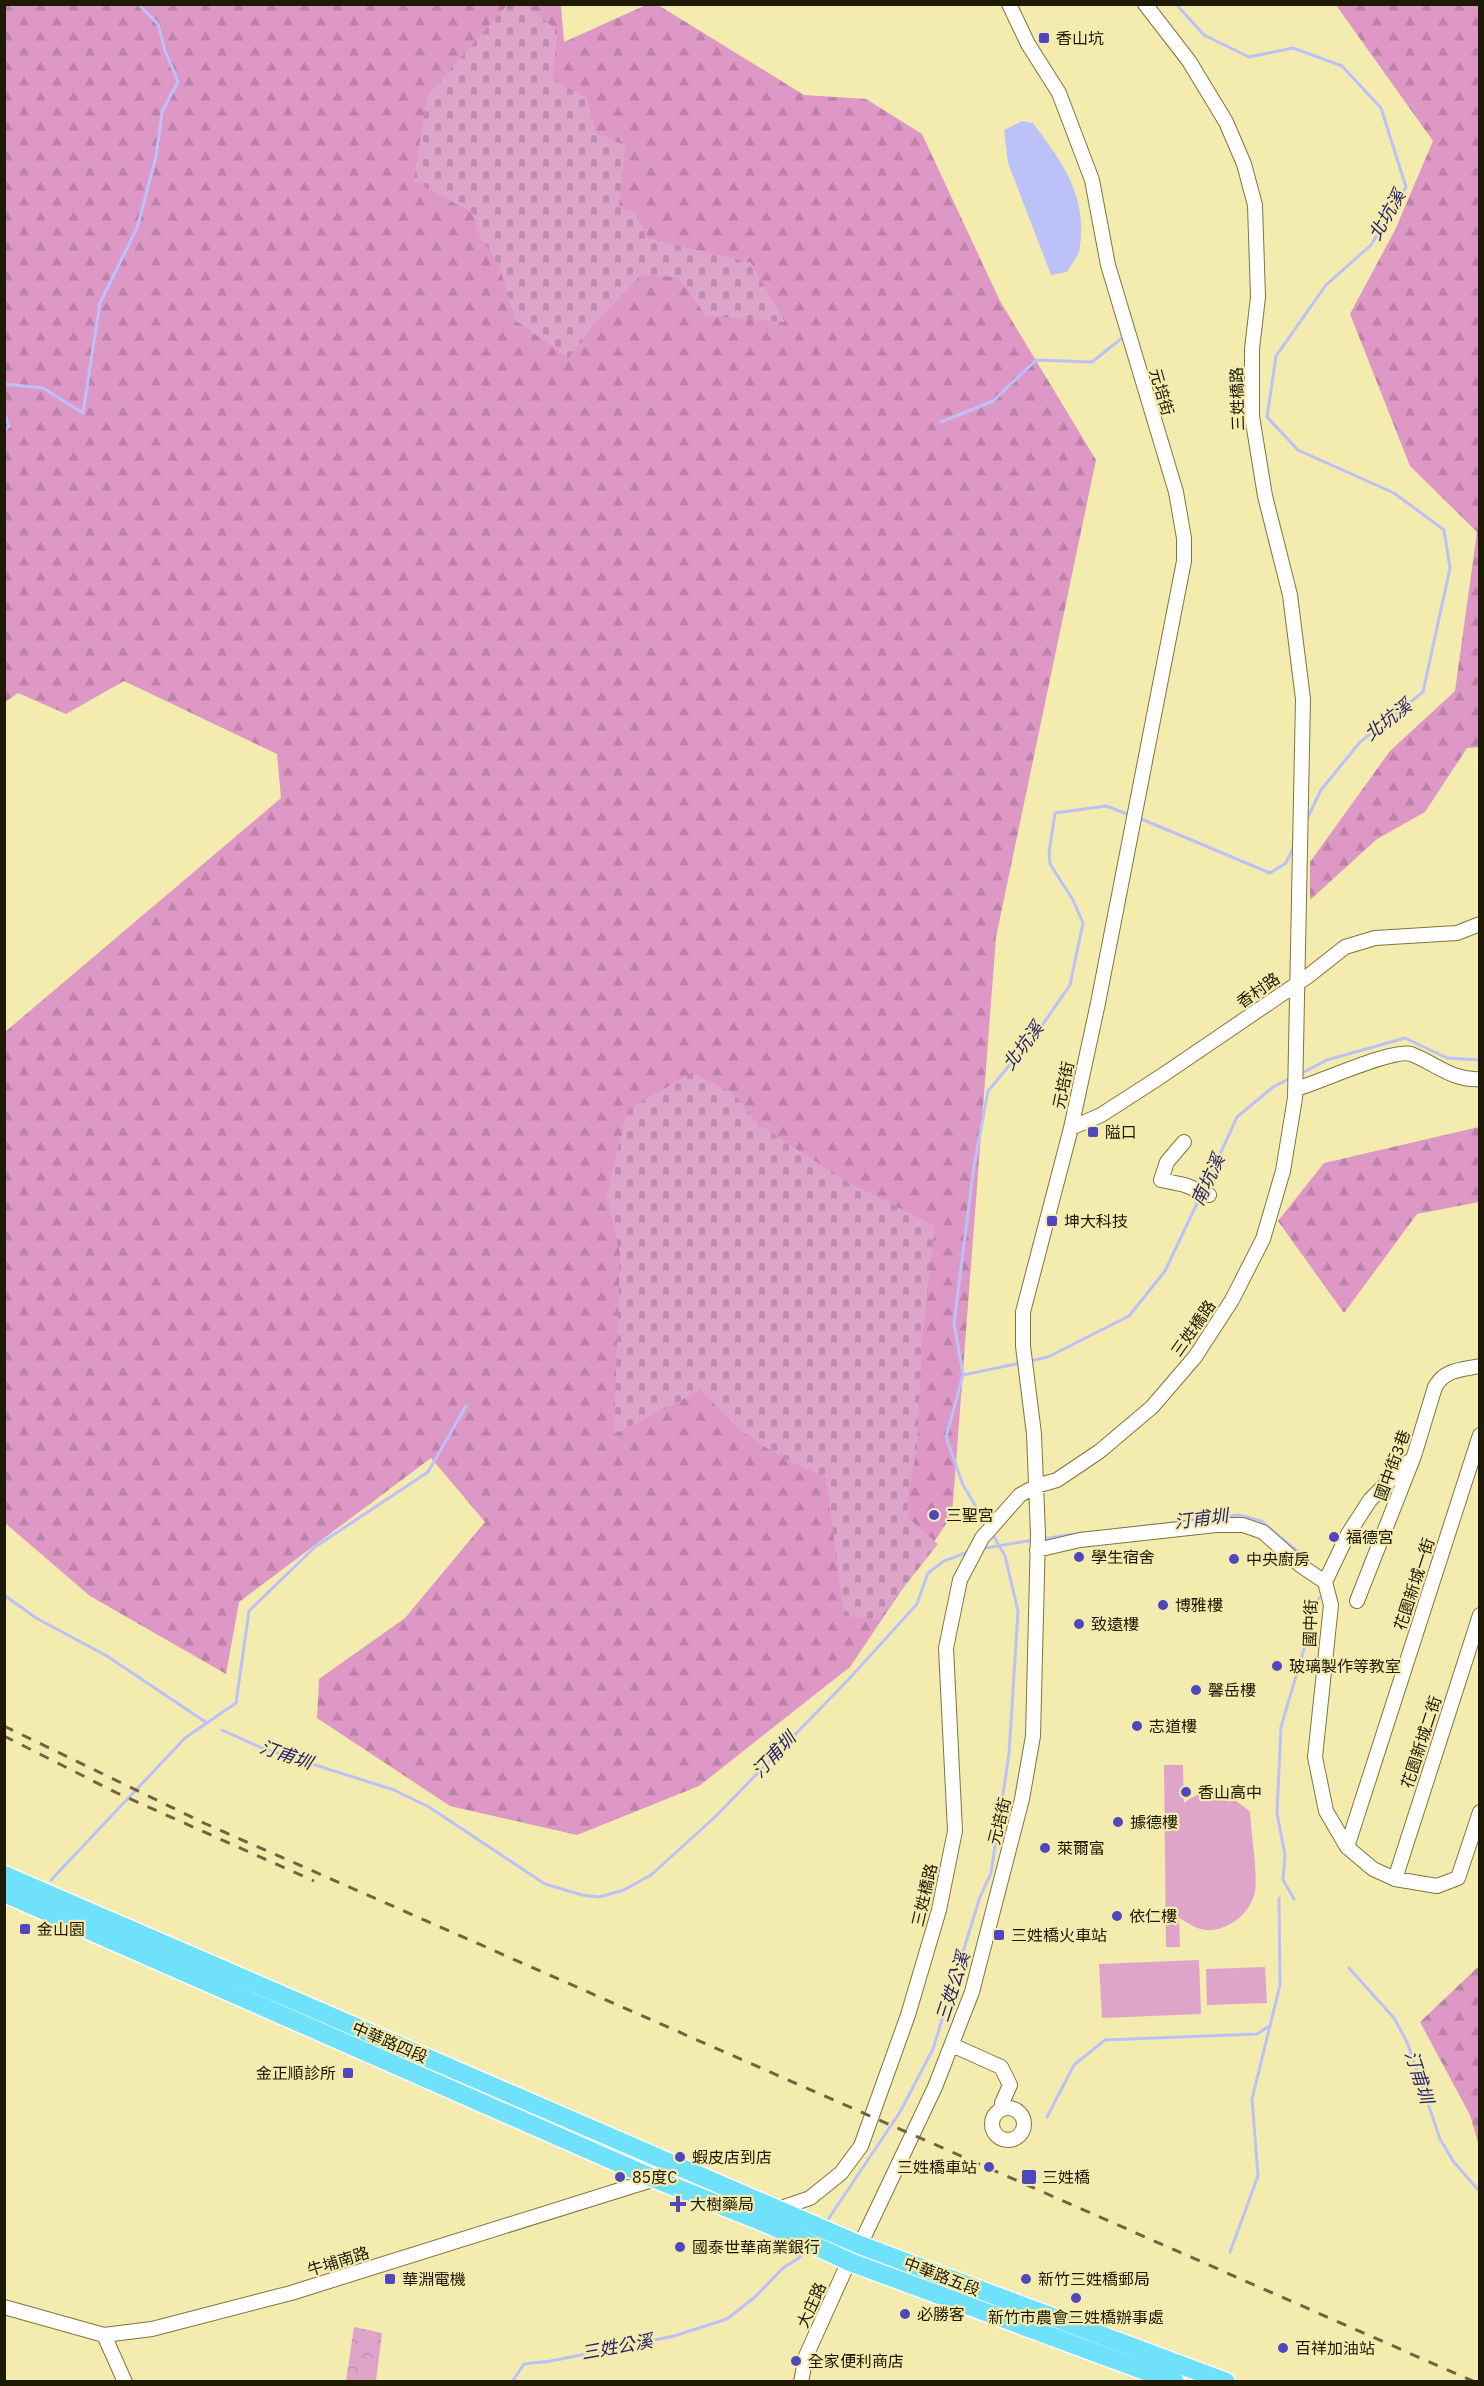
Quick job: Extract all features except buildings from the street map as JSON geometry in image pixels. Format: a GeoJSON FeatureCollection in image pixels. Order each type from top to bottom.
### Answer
{"type":"FeatureCollection","features":[{"type":"Feature","properties":{"kind":"main road","name":"中華路四段"},"geometry":{"type":"LineString","coordinates":[[4,1875],[666,2160],[772,2217]]}},
{"type":"Feature","properties":{"kind":"main road","name":"中華路四段"},"geometry":{"type":"LineString","coordinates":[[4,1893],[655,2179],[772,2217]]}},
{"type":"Feature","properties":{"kind":"main road"},"geometry":{"type":"LineString","coordinates":[[772,2217],[860,2246]]}},
{"type":"Feature","properties":{"kind":"main road"},"geometry":{"type":"LineString","coordinates":[[772,2217],[850,2262]]}},
{"type":"Feature","properties":{"kind":"main road","name":"中華路五段"},"geometry":{"type":"LineString","coordinates":[[860,2246],[1226,2382]]}},
{"type":"Feature","properties":{"kind":"main road","name":"中華路五段"},"geometry":{"type":"LineString","coordinates":[[850,2262],[1175,2382]]}},
{"type":"Feature","properties":{"kind":"street","name":"元培街"},"geometry":{"type":"LineString","coordinates":[[860,2246],[935,2087],[972,1992],[1022,1799],[1033,1736],[1037,1550],[1034,1434],[1023,1346],[1023,1312],[1071,1128],[1098,1003],[1184,561],[1184,538],[1176,492],[1108,265],[1092,180],[1059,93],[1028,44],[1009,4]]}},
{"type":"Feature","properties":{"kind":"street","name":"三姓橋路"},"geometry":{"type":"LineString","coordinates":[[772,2217],[810,2198],[841,2173],[861,2146],[908,2015],[939,1910],[955,1831],[946,1648],[948,1627],[960,1580],[982,1538],[1006,1508],[1020,1495],[1036,1486],[1057,1480],[1100,1451],[1152,1407],[1195,1357],[1232,1300],[1263,1239],[1283,1171],[1296,1089],[1299,818],[1303,699],[1290,595],[1265,496],[1252,416],[1252,349],[1258,297],[1255,206],[1244,164],[1226,122],[1189,61],[1145,4]]}},
{"type":"Feature","properties":{"kind":"street","name":"香村路"},"geometry":{"type":"LineString","coordinates":[[1071,1128],[1110,1110],[1297,983],[1345,947],[1375,938],[1457,933],[1479,924]]}},
{"type":"Feature","properties":{"kind":"street"},"geometry":{"type":"LineString","coordinates":[[1296,1089],[1384,1057],[1409,1053],[1446,1074],[1471,1080],[1479,1079]]}},
{"type":"Feature","properties":{"kind":"street"},"geometry":{"type":"LineString","coordinates":[[1184,1143],[1167,1162],[1161,1180],[1185,1185],[1209,1195]]}},
{"type":"Feature","properties":{"kind":"street","name":"國中街3巷"},"geometry":{"type":"LineString","coordinates":[[1357,1601],[1414,1456],[1440,1377],[1450,1372],[1479,1366]]}},
{"type":"Feature","properties":{"kind":"street","name":"花園新城一街"},"geometry":{"type":"LineString","coordinates":[[1347,1846],[1479,1435]]}},
{"type":"Feature","properties":{"kind":"street"},"geometry":{"type":"LineString","coordinates":[[1325,1582],[1348,1534],[1370,1500],[1414,1456]]}},
{"type":"Feature","properties":{"kind":"street","name":"國中街"},"geometry":{"type":"LineString","coordinates":[[1037,1550],[1080,1540],[1216,1525],[1244,1525],[1263,1532],[1300,1565],[1325,1582],[1331,1605],[1315,1757],[1326,1811],[1347,1846],[1373,1869],[1395,1879],[1437,1886],[1458,1878],[1479,1812]]}},
{"type":"Feature","properties":{"kind":"street","name":"花園新城二街"},"geometry":{"type":"LineString","coordinates":[[1395,1879],[1479,1615]]}},
{"type":"Feature","properties":{"kind":"street"},"geometry":{"type":"LineString","coordinates":[[952,2045],[1001,2067],[1010,2085],[1002,2103],[1003,2109]]}},
{"type":"Feature","properties":{"kind":"street"},"geometry":{"type":"LineString","coordinates":[[655,2179],[666,2160]]}},
{"type":"Feature","properties":{"kind":"street","name":"牛埔南路"},"geometry":{"type":"LineString","coordinates":[[4,2307],[104,2336],[152,2329],[291,2294],[655,2179]]}},
{"type":"Feature","properties":{"kind":"street","name":"大庄路"},"geometry":{"type":"LineString","coordinates":[[801,2382],[806,2356],[850,2262],[860,2246]]}},
{"type":"Feature","properties":{"kind":"street"},"geometry":{"type":"LineString","coordinates":[[104,2336],[125,2382]]}},
{"type":"Feature","properties":{"kind":"green space"},"geometry":{"type":"Polygon","coordinates":[[[5,5],[561,5],[564,42],[646,5],[658,5],[804,95],[866,99],[922,134],[1000,301],[1096,460],[996,937],[952,1515],[850,1667],[699,1786],[577,1835],[450,1806],[317,1718],[319,1679],[405,1618],[485,1522],[431,1458],[239,1602],[226,1674],[90,1596],[5,1523],[5,1032],[281,798],[277,754],[124,681],[66,714],[18,693],[5,702],[5,5]]]}},
{"type":"Feature","properties":{"kind":"green space"},"geometry":{"type":"Polygon","coordinates":[[[507,5],[525,5],[557,30],[553,80],[586,97],[596,133],[625,145],[619,208],[635,212],[648,238],[751,263],[785,322],[706,316],[678,277],[641,275],[593,326],[569,358],[515,320],[499,265],[479,235],[473,213],[414,181],[427,96],[507,5]]]}},
{"type":"Feature","properties":{"kind":"green space"},"geometry":{"type":"Polygon","coordinates":[[[1336,5],[1479,5],[1480,747],[1467,748],[1425,812],[1377,839],[1310,900],[1310,862],[1390,751],[1455,691],[1477,532],[1410,466],[1350,314],[1395,230],[1433,141],[1336,5]]]}},
{"type":"Feature","properties":{"kind":"green space"},"geometry":{"type":"Polygon","coordinates":[[[692,1073],[733,1093],[758,1124],[844,1180],[935,1226],[922,1340],[917,1448],[908,1494],[907,1517],[938,1544],[878,1620],[844,1616],[826,1478],[779,1456],[737,1428],[701,1390],[614,1435],[620,1253],[606,1195],[628,1109],[692,1073]]]}},
{"type":"Feature","properties":{"kind":"green space"},"geometry":{"type":"Polygon","coordinates":[[[1479,1127],[1479,1202],[1417,1214],[1344,1313],[1278,1221],[1324,1163],[1479,1127]]]}},
{"type":"Feature","properties":{"kind":"green space"},"geometry":{"type":"Polygon","coordinates":[[[1164,1765],[1183,1765],[1184,1803],[1201,1794],[1218,1793],[1234,1800],[1250,1812],[1256,1875],[1255,1891],[1249,1907],[1229,1925],[1205,1930],[1179,1918],[1180,1947],[1166,1947],[1164,1765]]]}},
{"type":"Feature","properties":{"kind":"green space"},"geometry":{"type":"Polygon","coordinates":[[[1199,1960],[1201,2014],[1102,2018],[1099,1964],[1199,1960]]]}},
{"type":"Feature","properties":{"kind":"green space"},"geometry":{"type":"Polygon","coordinates":[[[1479,1966],[1479,2146],[1470,2115],[1420,2022],[1479,1966]]]}},
{"type":"Feature","properties":{"kind":"green space"},"geometry":{"type":"Polygon","coordinates":[[[1265,1967],[1267,2003],[1207,2005],[1206,1969],[1265,1967]]]}},
{"type":"Feature","properties":{"kind":"green space"},"geometry":{"type":"Polygon","coordinates":[[[354,2327],[382,2333],[376,2381],[346,2381],[354,2327]]]}},
{"type":"Feature","properties":{"kind":"water"},"geometry":{"type":"Polygon","coordinates":[[[1022,121],[1033,123],[1044,137],[1062,165],[1076,195],[1080,211],[1080,247],[1077,257],[1067,272],[1051,275],[1008,163],[1004,130],[1022,121]]]}},
{"type":"Feature","properties":{"kind":"waterway"},"geometry":{"type":"LineString","coordinates":[[4,384],[43,388],[83,413],[100,303],[137,228],[156,157],[162,112],[178,81],[165,51],[158,24],[138,4]]}},
{"type":"Feature","properties":{"kind":"waterway","name":"北坑溪"},"geometry":{"type":"LineString","coordinates":[[1176,4],[1204,35],[1249,57],[1293,48],[1342,66],[1381,108],[1406,187],[1371,245],[1326,285],[1276,356],[1267,417],[1298,450],[1394,493],[1444,530],[1450,568],[1423,692],[1360,742],[1321,790],[1306,821]]}},
{"type":"Feature","properties":{"kind":"waterway"},"geometry":{"type":"LineString","coordinates":[[941,422],[993,401],[1036,360],[1092,362],[1122,338]]}},
{"type":"Feature","properties":{"kind":"waterway"},"geometry":{"type":"LineString","coordinates":[[4,413],[9,426],[4,431]]}},
{"type":"Feature","properties":{"kind":"waterway","name":"北坑溪"},"geometry":{"type":"LineString","coordinates":[[987,1525],[963,1485],[946,1437],[963,1375],[954,1323],[974,1166],[988,1091],[1041,1027],[1070,985],[1083,923],[1073,900],[1050,864],[1049,853],[1055,813],[1106,806],[1130,815]]}},
{"type":"Feature","properties":{"kind":"waterway","name":"北坑溪"},"geometry":{"type":"LineString","coordinates":[[1139,818],[1270,873],[1286,863],[1294,846]]}},
{"type":"Feature","properties":{"kind":"waterway","name":"南坑溪"},"geometry":{"type":"LineString","coordinates":[[1300,1074],[1327,1060],[1405,1038],[1447,1058],[1480,1060]]}},
{"type":"Feature","properties":{"kind":"waterway","name":"南坑溪"},"geometry":{"type":"LineString","coordinates":[[1204,1189],[1237,1117],[1273,1087],[1291,1078]]}},
{"type":"Feature","properties":{"kind":"waterway","name":"南坑溪"},"geometry":{"type":"LineString","coordinates":[[1030,1361],[1048,1357],[1129,1316],[1165,1271],[1201,1195]]}},
{"type":"Feature","properties":{"kind":"waterway","name":"南坑溪"},"geometry":{"type":"LineString","coordinates":[[963,1375],[1020,1363]]}},
{"type":"Feature","properties":{"kind":"waterway"},"geometry":{"type":"LineString","coordinates":[[51,1880],[185,1738],[236,1703],[249,1611],[315,1547],[428,1472],[466,1406]]}},
{"type":"Feature","properties":{"kind":"waterway","name":"汀甫圳"},"geometry":{"type":"LineString","coordinates":[[1120,1529],[1239,1515],[1261,1521],[1309,1561]]}},
{"type":"Feature","properties":{"kind":"waterway","name":"三姓公溪"},"geometry":{"type":"LineString","coordinates":[[825,2224],[900,2112],[933,2049],[980,1897],[991,1873],[1009,1754],[1018,1611],[1005,1556],[992,1533]]}},
{"type":"Feature","properties":{"kind":"waterway","name":"汀甫圳"},"geometry":{"type":"LineString","coordinates":[[1042,1539],[1081,1533]]}},
{"type":"Feature","properties":{"kind":"waterway","name":"汀甫圳"},"geometry":{"type":"LineString","coordinates":[[980,1549],[1033,1540]]}},
{"type":"Feature","properties":{"kind":"waterway","name":"汀甫圳"},"geometry":{"type":"LineString","coordinates":[[222,1730],[262,1748],[394,1790],[429,1807],[545,1884],[582,1895],[599,1897],[624,1890],[651,1875],[715,1817],[849,1679],[917,1604],[928,1573],[944,1561],[971,1551]]}},
{"type":"Feature","properties":{"kind":"waterway","name":"汀甫圳"},"geometry":{"type":"LineString","coordinates":[[4,1595],[36,1618],[107,1656],[207,1723]]}},
{"type":"Feature","properties":{"kind":"waterway","name":"汀甫圳"},"geometry":{"type":"LineString","coordinates":[[1294,1899],[1283,1880],[1285,1855],[1277,1813],[1281,1727],[1319,1598]]}},
{"type":"Feature","properties":{"kind":"waterway"},"geometry":{"type":"LineString","coordinates":[[1230,2252],[1258,2176],[1252,2099],[1280,1985],[1279,1898]]}},
{"type":"Feature","properties":{"kind":"waterway","name":"汀甫圳"},"geometry":{"type":"LineString","coordinates":[[1349,1968],[1394,2018],[1407,2042],[1440,2139],[1453,2161],[1480,2192]]}},
{"type":"Feature","properties":{"kind":"waterway"},"geometry":{"type":"LineString","coordinates":[[1047,2117],[1074,2065],[1105,2040],[1257,2034],[1268,2027]]}},
{"type":"Feature","properties":{"kind":"waterway","name":"三姓公溪"},"geometry":{"type":"LineString","coordinates":[[512,2382],[524,2364],[551,2361],[674,2336],[727,2319],[755,2297],[783,2268],[799,2258],[807,2248]]}},
{"type":"Feature","properties":{"kind":"railway"},"geometry":{"type":"LineString","coordinates":[[4,1726],[206,1824],[1475,2382]]}},
{"type":"Feature","properties":{"kind":"railway"},"geometry":{"type":"LineString","coordinates":[[4,1736],[117,1793],[314,1881]]}},
{"type":"Feature","properties":{"kind":"place","name":"香山坑"},"geometry":{"type":"Point","coordinates":[1044,38]}},
{"type":"Feature","properties":{"kind":"place","name":"隘口"},"geometry":{"type":"Point","coordinates":[1093,1132]}},
{"type":"Feature","properties":{"kind":"place","name":"坤大科技"},"geometry":{"type":"Point","coordinates":[1052,1221]}},
{"type":"Feature","properties":{"kind":"place","name":"三聖宮"},"geometry":{"type":"Point","coordinates":[934,1515]}},
{"type":"Feature","properties":{"kind":"place","name":"福德宮"},"geometry":{"type":"Point","coordinates":[1334,1537]}},
{"type":"Feature","properties":{"kind":"place","name":"學生宿舍"},"geometry":{"type":"Point","coordinates":[1079,1557]}},
{"type":"Feature","properties":{"kind":"place","name":"中央廚房"},"geometry":{"type":"Point","coordinates":[1234,1559]}},
{"type":"Feature","properties":{"kind":"place","name":"博雅樓"},"geometry":{"type":"Point","coordinates":[1163,1605]}},
{"type":"Feature","properties":{"kind":"place","name":"致遠樓"},"geometry":{"type":"Point","coordinates":[1079,1624]}},
{"type":"Feature","properties":{"kind":"place","name":"玻璃製作等教室"},"geometry":{"type":"Point","coordinates":[1277,1666]}},
{"type":"Feature","properties":{"kind":"place","name":"馨岳樓"},"geometry":{"type":"Point","coordinates":[1196,1690]}},
{"type":"Feature","properties":{"kind":"place","name":"志道樓"},"geometry":{"type":"Point","coordinates":[1137,1726]}},
{"type":"Feature","properties":{"kind":"place","name":"香山高中"},"geometry":{"type":"Point","coordinates":[1186,1792]}},
{"type":"Feature","properties":{"kind":"place","name":"據德樓"},"geometry":{"type":"Point","coordinates":[1118,1822]}},
{"type":"Feature","properties":{"kind":"place","name":"萊爾富"},"geometry":{"type":"Point","coordinates":[1045,1848]}},
{"type":"Feature","properties":{"kind":"place","name":"依仁樓"},"geometry":{"type":"Point","coordinates":[1117,1916]}},
{"type":"Feature","properties":{"kind":"place","name":"金山園"},"geometry":{"type":"Point","coordinates":[25,1929]}},
{"type":"Feature","properties":{"kind":"place","name":"三姓橋火車站"},"geometry":{"type":"Point","coordinates":[999,1935]}},
{"type":"Feature","properties":{"kind":"place","name":"金正順診所"},"geometry":{"type":"Point","coordinates":[348,2073]}},
{"type":"Feature","properties":{"kind":"place","name":"蝦皮店到店"},"geometry":{"type":"Point","coordinates":[680,2157]}},
{"type":"Feature","properties":{"kind":"place","name":"三姓橋車站"},"geometry":{"type":"Point","coordinates":[989,2167]}},
{"type":"Feature","properties":{"kind":"place","name":"85度C"},"geometry":{"type":"Point","coordinates":[620,2177]}},
{"type":"Feature","properties":{"kind":"place","name":"三姓橋"},"geometry":{"type":"Point","coordinates":[1029,2177]}},
{"type":"Feature","properties":{"kind":"place","name":"大樹藥局"},"geometry":{"type":"Point","coordinates":[678,2204]}},
{"type":"Feature","properties":{"kind":"place","name":"國泰世華商業銀行"},"geometry":{"type":"Point","coordinates":[680,2247]}},
{"type":"Feature","properties":{"kind":"place","name":"華淵電機"},"geometry":{"type":"Point","coordinates":[390,2279]}},
{"type":"Feature","properties":{"kind":"place","name":"新竹三姓橋郵局"},"geometry":{"type":"Point","coordinates":[1026,2279]}},
{"type":"Feature","properties":{"kind":"place","name":"新竹市農會三姓橋辦事處"},"geometry":{"type":"Point","coordinates":[1076,2298]}},
{"type":"Feature","properties":{"kind":"place","name":"必勝客"},"geometry":{"type":"Point","coordinates":[905,2314]}},
{"type":"Feature","properties":{"kind":"place","name":"百祥加油站"},"geometry":{"type":"Point","coordinates":[1283,2348]}},
{"type":"Feature","properties":{"kind":"place","name":"全家便利商店"},"geometry":{"type":"Point","coordinates":[796,2361]}}]}
